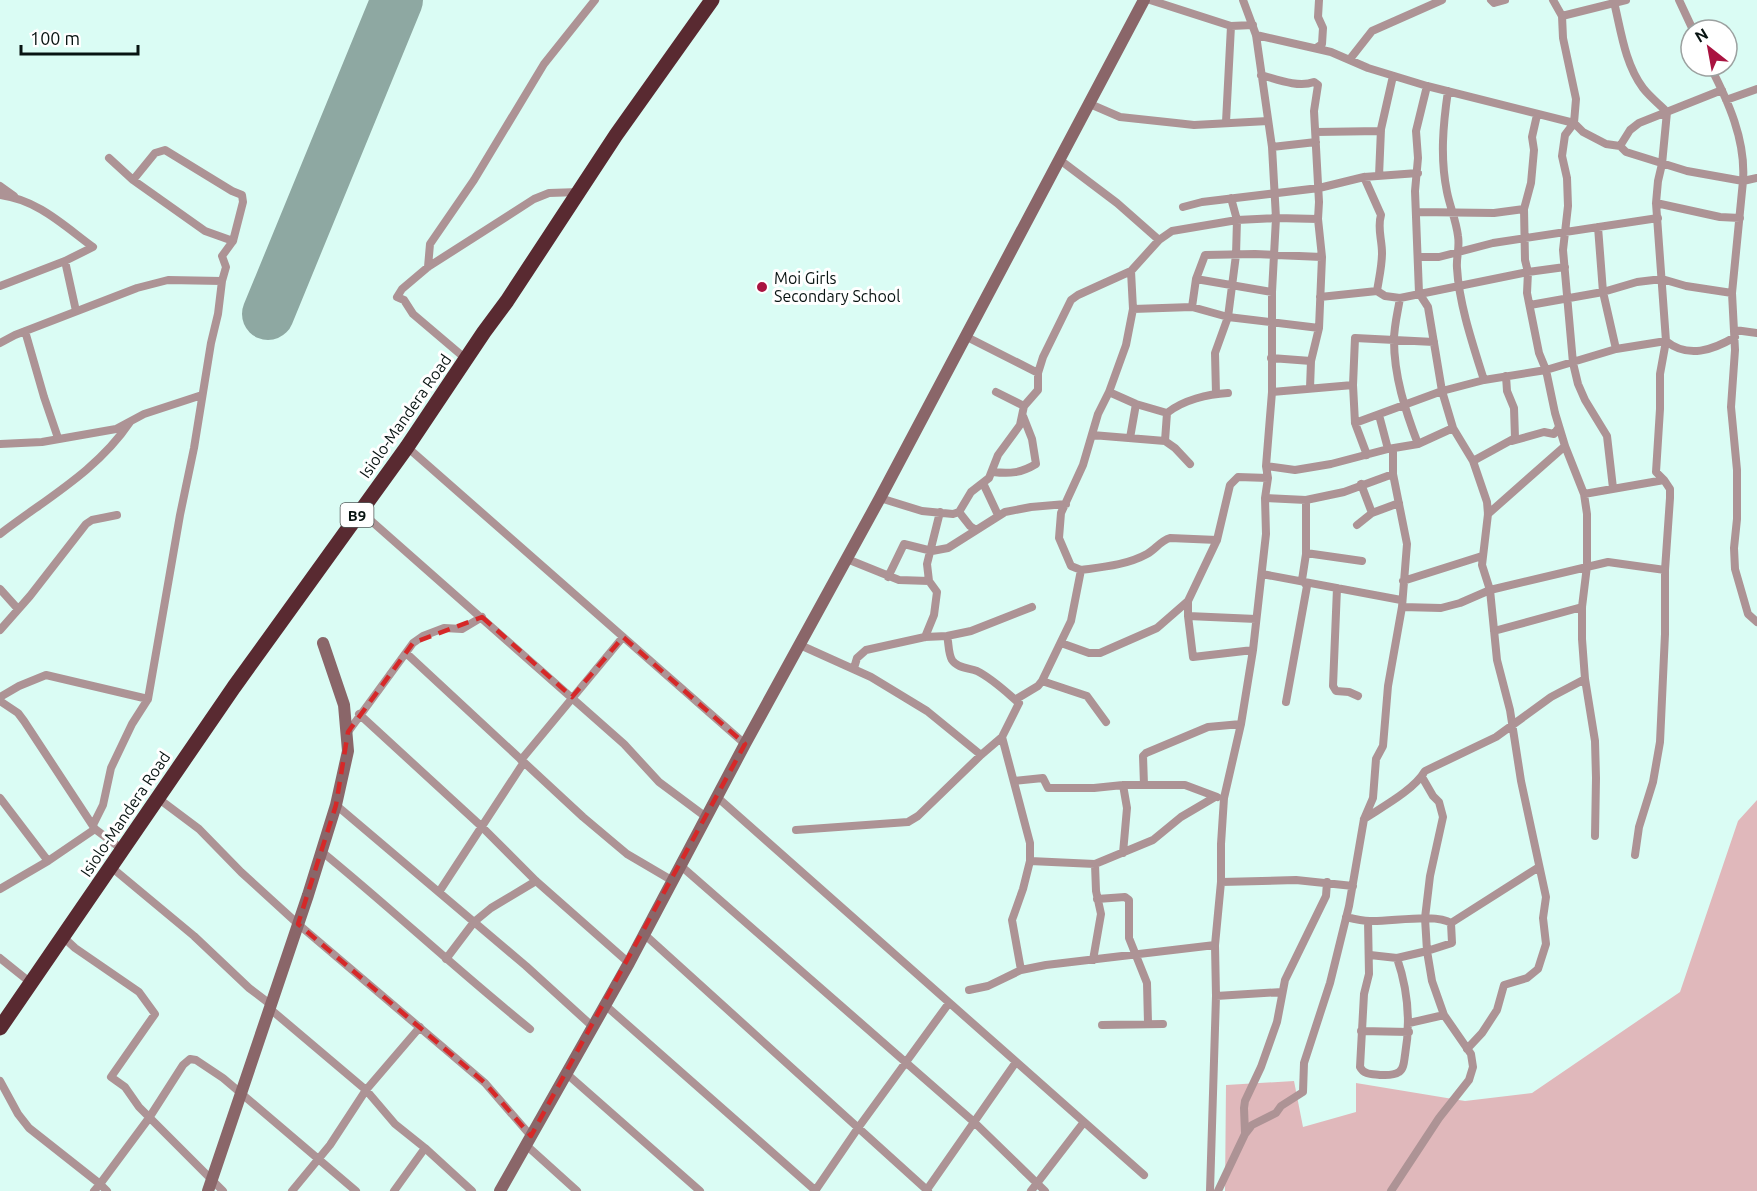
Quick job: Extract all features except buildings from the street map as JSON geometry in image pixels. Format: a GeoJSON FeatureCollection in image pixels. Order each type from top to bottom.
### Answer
{"type":"FeatureCollection","features":[{"type":"Feature","properties":{"kind":"highway","name":"Isiolo-Mandera Road"},"geometry":{"type":"LineString","coordinates":[[0,1028],[227,697],[407,447],[580,192],[616,135],[712,0]]}},
{"type":"Feature","properties":{"kind":"main road"},"geometry":{"type":"LineString","coordinates":[[500,1191],[592,1026],[630,963],[1144,0]]}},
{"type":"Feature","properties":{"kind":"main road"},"geometry":{"type":"LineString","coordinates":[[209,1186],[298,924],[336,805],[348,751],[344,705],[323,643]]}},
{"type":"Feature","properties":{"kind":"street"},"geometry":{"type":"LineString","coordinates":[[428,267],[430,244],[474,180],[544,64],[595,0]]}},
{"type":"Feature","properties":{"kind":"street"},"geometry":{"type":"LineString","coordinates":[[1150,0],[1232,26],[1253,25]]}},
{"type":"Feature","properties":{"kind":"street"},"geometry":{"type":"LineString","coordinates":[[1210,1191],[1216,996],[1215,945],[1221,882],[1219,798],[1241,724],[1253,650],[1266,534],[1265,498],[1269,478],[1266,466],[1272,392],[1272,292],[1276,218],[1272,147],[1256,35],[1243,0]]}},
{"type":"Feature","properties":{"kind":"street"},"geometry":{"type":"LineString","coordinates":[[1316,48],[1323,44],[1323,28],[1318,17],[1319,0]]}},
{"type":"Feature","properties":{"kind":"street"},"geometry":{"type":"LineString","coordinates":[[1350,59],[1372,31],[1442,0]]}},
{"type":"Feature","properties":{"kind":"street"},"geometry":{"type":"LineString","coordinates":[[1491,0],[1494,3],[1505,0]]}},
{"type":"Feature","properties":{"kind":"street"},"geometry":{"type":"LineString","coordinates":[[1553,0],[1562,16],[1563,38],[1576,99],[1574,123],[1565,135],[1562,156],[1567,178],[1568,206],[1563,250],[1573,363],[1585,400],[1607,436],[1613,488]]}},
{"type":"Feature","properties":{"kind":"street"},"geometry":{"type":"LineString","coordinates":[[1562,16],[1626,0]]}},
{"type":"Feature","properties":{"kind":"street"},"geometry":{"type":"LineString","coordinates":[[1679,0],[1687,18]]}},
{"type":"Feature","properties":{"kind":"street"},"geometry":{"type":"LineString","coordinates":[[1614,2],[1632,68],[1642,87],[1666,112],[1656,203],[1666,341],[1660,374],[1656,472],[1670,489],[1665,570],[1665,634],[1660,742],[1653,782],[1639,827],[1635,855]]}},
{"type":"Feature","properties":{"kind":"street"},"geometry":{"type":"LineString","coordinates":[[1226,122],[1232,26]]}},
{"type":"Feature","properties":{"kind":"street"},"geometry":{"type":"LineString","coordinates":[[1256,35],[1316,48],[1392,76],[1427,86],[1574,123],[1595,139],[1620,146],[1626,153],[1662,164],[1712,177],[1743,181],[1757,178]]}},
{"type":"Feature","properties":{"kind":"street"},"geometry":{"type":"LineString","coordinates":[[1261,75],[1284,81],[1309,84],[1314,82],[1318,85],[1314,111],[1318,219],[1322,256],[1319,328],[1311,361],[1310,388]]}},
{"type":"Feature","properties":{"kind":"street"},"geometry":{"type":"LineString","coordinates":[[1379,176],[1381,131],[1392,76]]}},
{"type":"Feature","properties":{"kind":"street"},"geometry":{"type":"LineString","coordinates":[[1716,78],[1739,139],[1744,164],[1731,293],[1735,334],[1731,397],[1737,470],[1737,519],[1734,548],[1735,569],[1748,614],[1757,622]]}},
{"type":"Feature","properties":{"kind":"street"},"geometry":{"type":"LineString","coordinates":[[1427,86],[1416,131],[1418,172],[1415,191],[1419,293],[1428,307],[1442,391],[1453,428],[1473,461],[1484,490],[1488,514],[1482,565],[1490,590],[1497,660],[1546,897],[1543,918],[1546,937],[1538,969],[1527,978],[1504,985],[1497,1010],[1482,1033],[1467,1049]]}},
{"type":"Feature","properties":{"kind":"street"},"geometry":{"type":"LineString","coordinates":[[1726,100],[1757,89]]}},
{"type":"Feature","properties":{"kind":"street"},"geometry":{"type":"LineString","coordinates":[[1620,146],[1630,130],[1639,123],[1722,90]]}},
{"type":"Feature","properties":{"kind":"street"},"geometry":{"type":"LineString","coordinates":[[1448,91],[1442,152],[1447,191],[1454,212],[1460,251],[1456,265],[1472,341],[1484,380]]}},
{"type":"Feature","properties":{"kind":"street"},"geometry":{"type":"LineString","coordinates":[[1090,104],[1120,117],[1194,124],[1268,121]]}},
{"type":"Feature","properties":{"kind":"street"},"geometry":{"type":"LineString","coordinates":[[1537,115],[1532,137],[1534,150],[1531,183],[1524,209],[1527,294],[1539,353],[1546,370],[1559,427],[1584,494],[1588,531],[1582,606],[1585,679],[1595,741],[1595,836]]}},
{"type":"Feature","properties":{"kind":"street"},"geometry":{"type":"LineString","coordinates":[[1316,132],[1381,131]]}},
{"type":"Feature","properties":{"kind":"street"},"geometry":{"type":"LineString","coordinates":[[1272,147],[1316,142]]}},
{"type":"Feature","properties":{"kind":"street"},"geometry":{"type":"LineString","coordinates":[[0,889],[48,861],[94,827],[103,805],[111,768],[132,724],[148,699],[226,267],[222,256],[232,241],[243,202],[242,195],[165,150],[155,153],[133,180]]}},
{"type":"Feature","properties":{"kind":"street"},"geometry":{"type":"LineString","coordinates":[[109,158],[133,180],[205,231],[232,241]]}},
{"type":"Feature","properties":{"kind":"street"},"geometry":{"type":"LineString","coordinates":[[1060,160],[1117,203],[1159,240]]}},
{"type":"Feature","properties":{"kind":"street"},"geometry":{"type":"LineString","coordinates":[[1184,207],[1202,202],[1318,188],[1364,177],[1418,172]]}},
{"type":"Feature","properties":{"kind":"street"},"geometry":{"type":"LineString","coordinates":[[1364,177],[1381,215],[1378,225],[1382,250],[1377,291]]}},
{"type":"Feature","properties":{"kind":"street"},"geometry":{"type":"LineString","coordinates":[[0,186],[17,198]]}},
{"type":"Feature","properties":{"kind":"street"},"geometry":{"type":"LineString","coordinates":[[466,359],[413,314],[404,300],[397,297],[402,289],[428,267],[534,199],[549,194],[580,192]]}},
{"type":"Feature","properties":{"kind":"street"},"geometry":{"type":"LineString","coordinates":[[0,195],[29,202],[93,247],[65,261],[0,286]]}},
{"type":"Feature","properties":{"kind":"street"},"geometry":{"type":"LineString","coordinates":[[1216,394],[1215,353],[1228,317],[1236,255],[1237,220],[1231,198]]}},
{"type":"Feature","properties":{"kind":"street"},"geometry":{"type":"LineString","coordinates":[[1656,203],[1720,217],[1740,218]]}},
{"type":"Feature","properties":{"kind":"street"},"geometry":{"type":"LineString","coordinates":[[1417,212],[1494,213],[1524,209]]}},
{"type":"Feature","properties":{"kind":"street"},"geometry":{"type":"LineString","coordinates":[[1419,257],[1439,257],[1493,243],[1525,240],[1658,218]]}},
{"type":"Feature","properties":{"kind":"street"},"geometry":{"type":"LineString","coordinates":[[880,498],[922,511],[953,514],[959,512],[971,492],[993,472],[998,455],[1016,432],[1023,411],[1038,390],[1040,379],[1038,373],[1046,348],[1071,300],[1131,271],[1159,240],[1172,231],[1237,220],[1318,219]]}},
{"type":"Feature","properties":{"kind":"street"},"geometry":{"type":"LineString","coordinates":[[1598,228],[1603,292],[1616,350]]}},
{"type":"Feature","properties":{"kind":"street"},"geometry":{"type":"LineString","coordinates":[[1192,308],[1196,279],[1205,255],[1322,256]]}},
{"type":"Feature","properties":{"kind":"street"},"geometry":{"type":"LineString","coordinates":[[65,261],[76,311]]}},
{"type":"Feature","properties":{"kind":"street"},"geometry":{"type":"LineString","coordinates":[[1320,297],[1377,291],[1385,296],[1400,298],[1528,272],[1565,267]]}},
{"type":"Feature","properties":{"kind":"street"},"geometry":{"type":"LineString","coordinates":[[1131,271],[1133,309],[1126,345],[1109,392],[1098,414],[1083,465],[1065,504],[1059,526],[1059,538],[1071,566],[1081,570],[1109,567],[1136,560],[1150,553],[1163,540],[1170,538],[1217,540]]}},
{"type":"Feature","properties":{"kind":"street"},"geometry":{"type":"LineString","coordinates":[[1196,279],[1272,292]]}},
{"type":"Feature","properties":{"kind":"street"},"geometry":{"type":"LineString","coordinates":[[1530,305],[1568,300],[1637,282],[1662,279],[1686,286],[1731,293]]}},
{"type":"Feature","properties":{"kind":"street"},"geometry":{"type":"LineString","coordinates":[[0,344],[25,331],[137,288],[168,280],[222,281]]}},
{"type":"Feature","properties":{"kind":"street"},"geometry":{"type":"LineString","coordinates":[[1400,298],[1394,339],[1403,405],[1418,444]]}},
{"type":"Feature","properties":{"kind":"street"},"geometry":{"type":"LineString","coordinates":[[1133,309],[1192,308],[1228,317],[1319,328]]}},
{"type":"Feature","properties":{"kind":"street"},"geometry":{"type":"LineString","coordinates":[[25,331],[58,438]]}},
{"type":"Feature","properties":{"kind":"street"},"geometry":{"type":"LineString","coordinates":[[1355,423],[1442,391],[1484,380],[1546,370],[1616,350],[1666,341],[1676,349],[1704,352],[1717,348],[1735,334],[1757,333]]}},
{"type":"Feature","properties":{"kind":"street"},"geometry":{"type":"LineString","coordinates":[[965,336],[1038,373]]}},
{"type":"Feature","properties":{"kind":"street"},"geometry":{"type":"LineString","coordinates":[[1367,455],[1355,423],[1354,338],[1434,342]]}},
{"type":"Feature","properties":{"kind":"street"},"geometry":{"type":"LineString","coordinates":[[1271,358],[1311,361]]}},
{"type":"Feature","properties":{"kind":"street"},"geometry":{"type":"LineString","coordinates":[[1506,376],[1514,408],[1515,436],[1512,441]]}},
{"type":"Feature","properties":{"kind":"street"},"geometry":{"type":"LineString","coordinates":[[1272,392],[1353,384]]}},
{"type":"Feature","properties":{"kind":"street"},"geometry":{"type":"LineString","coordinates":[[993,472],[1015,473],[1036,464],[1032,439],[1023,411],[996,392]]}},
{"type":"Feature","properties":{"kind":"street"},"geometry":{"type":"LineString","coordinates":[[1109,392],[1167,414]]}},
{"type":"Feature","properties":{"kind":"street"},"geometry":{"type":"LineString","coordinates":[[1167,414],[1180,405],[1216,394],[1228,393]]}},
{"type":"Feature","properties":{"kind":"street"},"geometry":{"type":"LineString","coordinates":[[0,444],[42,442],[116,429],[132,419],[202,395]]}},
{"type":"Feature","properties":{"kind":"street"},"geometry":{"type":"LineString","coordinates":[[1130,438],[1136,404]]}},
{"type":"Feature","properties":{"kind":"street"},"geometry":{"type":"LineString","coordinates":[[1165,441],[1167,414]]}},
{"type":"Feature","properties":{"kind":"street"},"geometry":{"type":"LineString","coordinates":[[1218,1191],[1245,1134],[1252,1125],[1276,1113],[1281,1106],[1303,1092],[1304,1063],[1330,983],[1353,885],[1364,819],[1373,798],[1376,759],[1383,746],[1388,686],[1401,603],[1407,544],[1391,449],[1379,415]]}},
{"type":"Feature","properties":{"kind":"street"},"geometry":{"type":"LineString","coordinates":[[0,534],[97,462],[118,440],[132,419]]}},
{"type":"Feature","properties":{"kind":"street"},"geometry":{"type":"LineString","coordinates":[[1473,461],[1512,441],[1544,432],[1554,434],[1559,427]]}},
{"type":"Feature","properties":{"kind":"street"},"geometry":{"type":"LineString","coordinates":[[1266,466],[1295,470],[1331,464],[1418,444],[1453,428]]}},
{"type":"Feature","properties":{"kind":"street"},"geometry":{"type":"LineString","coordinates":[[1092,435],[1165,441],[1190,464]]}},
{"type":"Feature","properties":{"kind":"street"},"geometry":{"type":"LineString","coordinates":[[407,447],[745,744]]}},
{"type":"Feature","properties":{"kind":"street"},"geometry":{"type":"LineString","coordinates":[[1488,514],[1565,447]]}},
{"type":"Feature","properties":{"kind":"street"},"geometry":{"type":"LineString","coordinates":[[1265,498],[1306,500],[1344,492],[1394,474]]}},
{"type":"Feature","properties":{"kind":"street"},"geometry":{"type":"LineString","coordinates":[[1061,643],[1089,653],[1100,653],[1157,628],[1188,601],[1217,540],[1230,485],[1239,477],[1269,478]]}},
{"type":"Feature","properties":{"kind":"street"},"geometry":{"type":"LineString","coordinates":[[1584,494],[1664,480]]}},
{"type":"Feature","properties":{"kind":"street"},"geometry":{"type":"LineString","coordinates":[[983,483],[998,514]]}},
{"type":"Feature","properties":{"kind":"street"},"geometry":{"type":"LineString","coordinates":[[1361,484],[1372,513]]}},
{"type":"Feature","properties":{"kind":"street"},"geometry":{"type":"LineString","coordinates":[[1286,702],[1307,586],[1302,580],[1306,500]]}},
{"type":"Feature","properties":{"kind":"street"},"geometry":{"type":"LineString","coordinates":[[1357,525],[1372,513],[1399,503]]}},
{"type":"Feature","properties":{"kind":"street"},"geometry":{"type":"LineString","coordinates":[[888,577],[904,544],[932,550],[948,548],[998,514],[1017,509],[1065,504]]}},
{"type":"Feature","properties":{"kind":"street"},"geometry":{"type":"LineString","coordinates":[[360,511],[624,744],[659,782],[706,817]]}},
{"type":"Feature","properties":{"kind":"street"},"geometry":{"type":"LineString","coordinates":[[925,637],[934,615],[937,592],[928,581],[927,564],[940,512]]}},
{"type":"Feature","properties":{"kind":"street"},"geometry":{"type":"LineString","coordinates":[[959,512],[976,530]]}},
{"type":"Feature","properties":{"kind":"street"},"geometry":{"type":"LineString","coordinates":[[0,630],[86,524],[92,520],[117,515]]}},
{"type":"Feature","properties":{"kind":"street"},"geometry":{"type":"LineString","coordinates":[[1305,553],[1362,561]]}},
{"type":"Feature","properties":{"kind":"street"},"geometry":{"type":"LineString","coordinates":[[1403,581],[1482,556]]}},
{"type":"Feature","properties":{"kind":"street"},"geometry":{"type":"LineString","coordinates":[[847,559],[899,580],[928,581]]}},
{"type":"Feature","properties":{"kind":"street"},"geometry":{"type":"LineString","coordinates":[[1262,574],[1302,580],[1401,603],[1441,608],[1460,603],[1490,590],[1608,562],[1665,570]]}},
{"type":"Feature","properties":{"kind":"street"},"geometry":{"type":"LineString","coordinates":[[796,830],[908,822],[918,816],[1002,737],[1018,703],[1018,698],[1042,681],[1071,621],[1081,570]]}},
{"type":"Feature","properties":{"kind":"street"},"geometry":{"type":"LineString","coordinates":[[1337,588],[1333,686],[1336,692],[1349,692],[1358,696]]}},
{"type":"Feature","properties":{"kind":"street"},"geometry":{"type":"LineString","coordinates":[[0,589],[18,609]]}},
{"type":"Feature","properties":{"kind":"street"},"geometry":{"type":"LineString","coordinates":[[1188,601],[1193,657],[1253,650]]}},
{"type":"Feature","properties":{"kind":"street"},"geometry":{"type":"LineString","coordinates":[[1494,631],[1582,606]]}},
{"type":"Feature","properties":{"kind":"street"},"geometry":{"type":"LineString","coordinates":[[854,668],[857,658],[866,650],[925,637],[947,636],[986,626],[1032,607]]}},
{"type":"Feature","properties":{"kind":"street"},"geometry":{"type":"LineString","coordinates":[[1188,616],[1256,619]]}},
{"type":"Feature","properties":{"kind":"street"},"geometry":{"type":"LineString","coordinates":[[348,732],[412,642],[444,628],[462,628],[482,617]]}},
{"type":"Feature","properties":{"kind":"street"},"geometry":{"type":"LineString","coordinates":[[947,636],[954,662],[991,680],[1018,703]]}},
{"type":"Feature","properties":{"kind":"street"},"geometry":{"type":"LineString","coordinates":[[439,892],[522,761],[623,637]]}},
{"type":"Feature","properties":{"kind":"street"},"geometry":{"type":"LineString","coordinates":[[800,645],[854,668],[927,711],[981,755]]}},
{"type":"Feature","properties":{"kind":"street"},"geometry":{"type":"LineString","coordinates":[[406,653],[583,817],[627,854],[673,881]]}},
{"type":"Feature","properties":{"kind":"street"},"geometry":{"type":"LineString","coordinates":[[123,850],[94,827],[24,721],[18,713],[0,699],[19,686],[46,675],[148,699]]}},
{"type":"Feature","properties":{"kind":"street"},"geometry":{"type":"LineString","coordinates":[[1364,819],[1422,777],[1425,771],[1496,737],[1551,697],[1585,679]]}},
{"type":"Feature","properties":{"kind":"street"},"geometry":{"type":"LineString","coordinates":[[1042,681],[1087,696],[1106,722]]}},
{"type":"Feature","properties":{"kind":"street"},"geometry":{"type":"LineString","coordinates":[[359,714],[481,826],[536,881],[630,963]]}},
{"type":"Feature","properties":{"kind":"street"},"geometry":{"type":"LineString","coordinates":[[1144,784],[1143,756],[1146,753],[1208,727],[1241,724]]}},
{"type":"Feature","properties":{"kind":"street"},"geometry":{"type":"LineString","coordinates":[[1002,737],[1028,833],[1030,861],[1012,920],[1021,970]]}},
{"type":"Feature","properties":{"kind":"street"},"geometry":{"type":"LineString","coordinates":[[1390,1191],[1439,1118],[1469,1080],[1473,1066],[1471,1054],[1444,1015],[1432,981],[1425,918],[1430,876],[1443,817],[1439,802],[1422,777]]}},
{"type":"Feature","properties":{"kind":"street"},"geometry":{"type":"LineString","coordinates":[[1014,781],[1043,778],[1048,788],[1094,788],[1144,784],[1185,785],[1219,798]]}},
{"type":"Feature","properties":{"kind":"street"},"geometry":{"type":"LineString","coordinates":[[1123,785],[1128,808],[1123,853]]}},
{"type":"Feature","properties":{"kind":"street"},"geometry":{"type":"LineString","coordinates":[[717,797],[1144,1175]]}},
{"type":"Feature","properties":{"kind":"street"},"geometry":{"type":"LineString","coordinates":[[1030,861],[1095,864],[1153,840],[1181,817],[1219,798]]}},
{"type":"Feature","properties":{"kind":"street"},"geometry":{"type":"LineString","coordinates":[[159,799],[199,829],[241,872],[298,924],[484,1083],[529,1140],[577,1191]]}},
{"type":"Feature","properties":{"kind":"street"},"geometry":{"type":"LineString","coordinates":[[1,801],[48,861]]}},
{"type":"Feature","properties":{"kind":"street"},"geometry":{"type":"LineString","coordinates":[[336,805],[592,1026]]}},
{"type":"Feature","properties":{"kind":"street"},"geometry":{"type":"LineString","coordinates":[[321,851],[530,1029]]}},
{"type":"Feature","properties":{"kind":"street"},"geometry":{"type":"LineString","coordinates":[[1093,960],[1101,914],[1097,898],[1095,864]]}},
{"type":"Feature","properties":{"kind":"street"},"geometry":{"type":"LineString","coordinates":[[681,866],[974,1122],[1034,1187],[1045,1191]]}},
{"type":"Feature","properties":{"kind":"street"},"geometry":{"type":"LineString","coordinates":[[111,867],[185,928],[249,988],[366,1090],[395,1124],[472,1191]]}},
{"type":"Feature","properties":{"kind":"street"},"geometry":{"type":"LineString","coordinates":[[1451,923],[1539,867]]}},
{"type":"Feature","properties":{"kind":"street"},"geometry":{"type":"LineString","coordinates":[[1221,882],[1296,880],[1353,885]]}},
{"type":"Feature","properties":{"kind":"street"},"geometry":{"type":"LineString","coordinates":[[446,959],[474,922],[490,908],[536,881]]}},
{"type":"Feature","properties":{"kind":"street"},"geometry":{"type":"LineString","coordinates":[[1245,1134],[1245,1101],[1261,1067],[1277,1022],[1282,992],[1288,975],[1326,896],[1327,882]]}},
{"type":"Feature","properties":{"kind":"street"},"geometry":{"type":"LineString","coordinates":[[1097,898],[1125,897],[1129,900],[1129,938],[1147,983],[1148,1023]]}},
{"type":"Feature","properties":{"kind":"street"},"geometry":{"type":"LineString","coordinates":[[1346,917],[1368,921],[1425,918],[1451,923]]}},
{"type":"Feature","properties":{"kind":"street"},"geometry":{"type":"LineString","coordinates":[[1368,921],[1370,956],[1368,983],[1364,994],[1360,1061],[1362,1071],[1368,1074],[1390,1075],[1402,1070],[1409,1027],[1407,990],[1397,958]]}},
{"type":"Feature","properties":{"kind":"street"},"geometry":{"type":"LineString","coordinates":[[1370,956],[1397,958],[1452,943],[1451,923]]}},
{"type":"Feature","properties":{"kind":"street"},"geometry":{"type":"LineString","coordinates":[[644,934],[927,1191],[1016,1062]]}},
{"type":"Feature","properties":{"kind":"street"},"geometry":{"type":"LineString","coordinates":[[62,936],[75,948],[139,992],[156,1014],[111,1077],[125,1087],[129,1096],[209,1186],[223,1191]]}},
{"type":"Feature","properties":{"kind":"street"},"geometry":{"type":"LineString","coordinates":[[969,990],[988,986],[1021,970],[1046,965],[1215,945]]}},
{"type":"Feature","properties":{"kind":"street"},"geometry":{"type":"LineString","coordinates":[[0,958],[31,983]]}},
{"type":"Feature","properties":{"kind":"street"},"geometry":{"type":"LineString","coordinates":[[1216,996],[1282,992]]}},
{"type":"Feature","properties":{"kind":"street"},"geometry":{"type":"LineString","coordinates":[[606,1005],[816,1191],[858,1128],[949,1003]]}},
{"type":"Feature","properties":{"kind":"street"},"geometry":{"type":"LineString","coordinates":[[1361,1031],[1409,1027],[1444,1015]]}},
{"type":"Feature","properties":{"kind":"street"},"geometry":{"type":"LineString","coordinates":[[1102,1025],[1163,1024]]}},
{"type":"Feature","properties":{"kind":"street"},"geometry":{"type":"LineString","coordinates":[[292,1191],[319,1159],[366,1090],[420,1027]]}},
{"type":"Feature","properties":{"kind":"street"},"geometry":{"type":"LineString","coordinates":[[97,1187],[149,1118],[183,1065],[190,1059],[196,1060],[223,1078],[356,1191]]}},
{"type":"Feature","properties":{"kind":"street"},"geometry":{"type":"LineString","coordinates":[[567,1074],[700,1191]]}},
{"type":"Feature","properties":{"kind":"street"},"geometry":{"type":"LineString","coordinates":[[0,1081],[28,1128],[97,1187],[107,1191]]}},
{"type":"Feature","properties":{"kind":"street"},"geometry":{"type":"LineString","coordinates":[[1034,1187],[1084,1122]]}},
{"type":"Feature","properties":{"kind":"street"},"geometry":{"type":"LineString","coordinates":[[394,1191],[425,1148]]}},
{"type":"Feature","properties":{"kind":"highlighted area"},"geometry":{"type":"Polygon","coordinates":[[[482,617],[572,697],[623,637],[745,744],[531,1136],[485,1083],[298,924],[336,805],[348,732],[413,643],[482,617]]]}},
{"type":"Feature","properties":{"kind":"shaded area"},"geometry":{"type":"Polygon","coordinates":[[[1757,800],[1757,1191],[1225,1191],[1226,1085],[1294,1081],[1303,1127],[1356,1112],[1356,1083],[1465,1101],[1532,1093],[1680,992],[1738,821],[1757,800]]]}},
{"type":"Feature","properties":{"kind":"runway"},"geometry":{"type":"LineString","coordinates":[[268,314],[397,0]]}},
{"type":"Feature","properties":{"kind":"place","name":"Moi Girls Secondary School"},"geometry":{"type":"Point","coordinates":[762,287]}}]}
